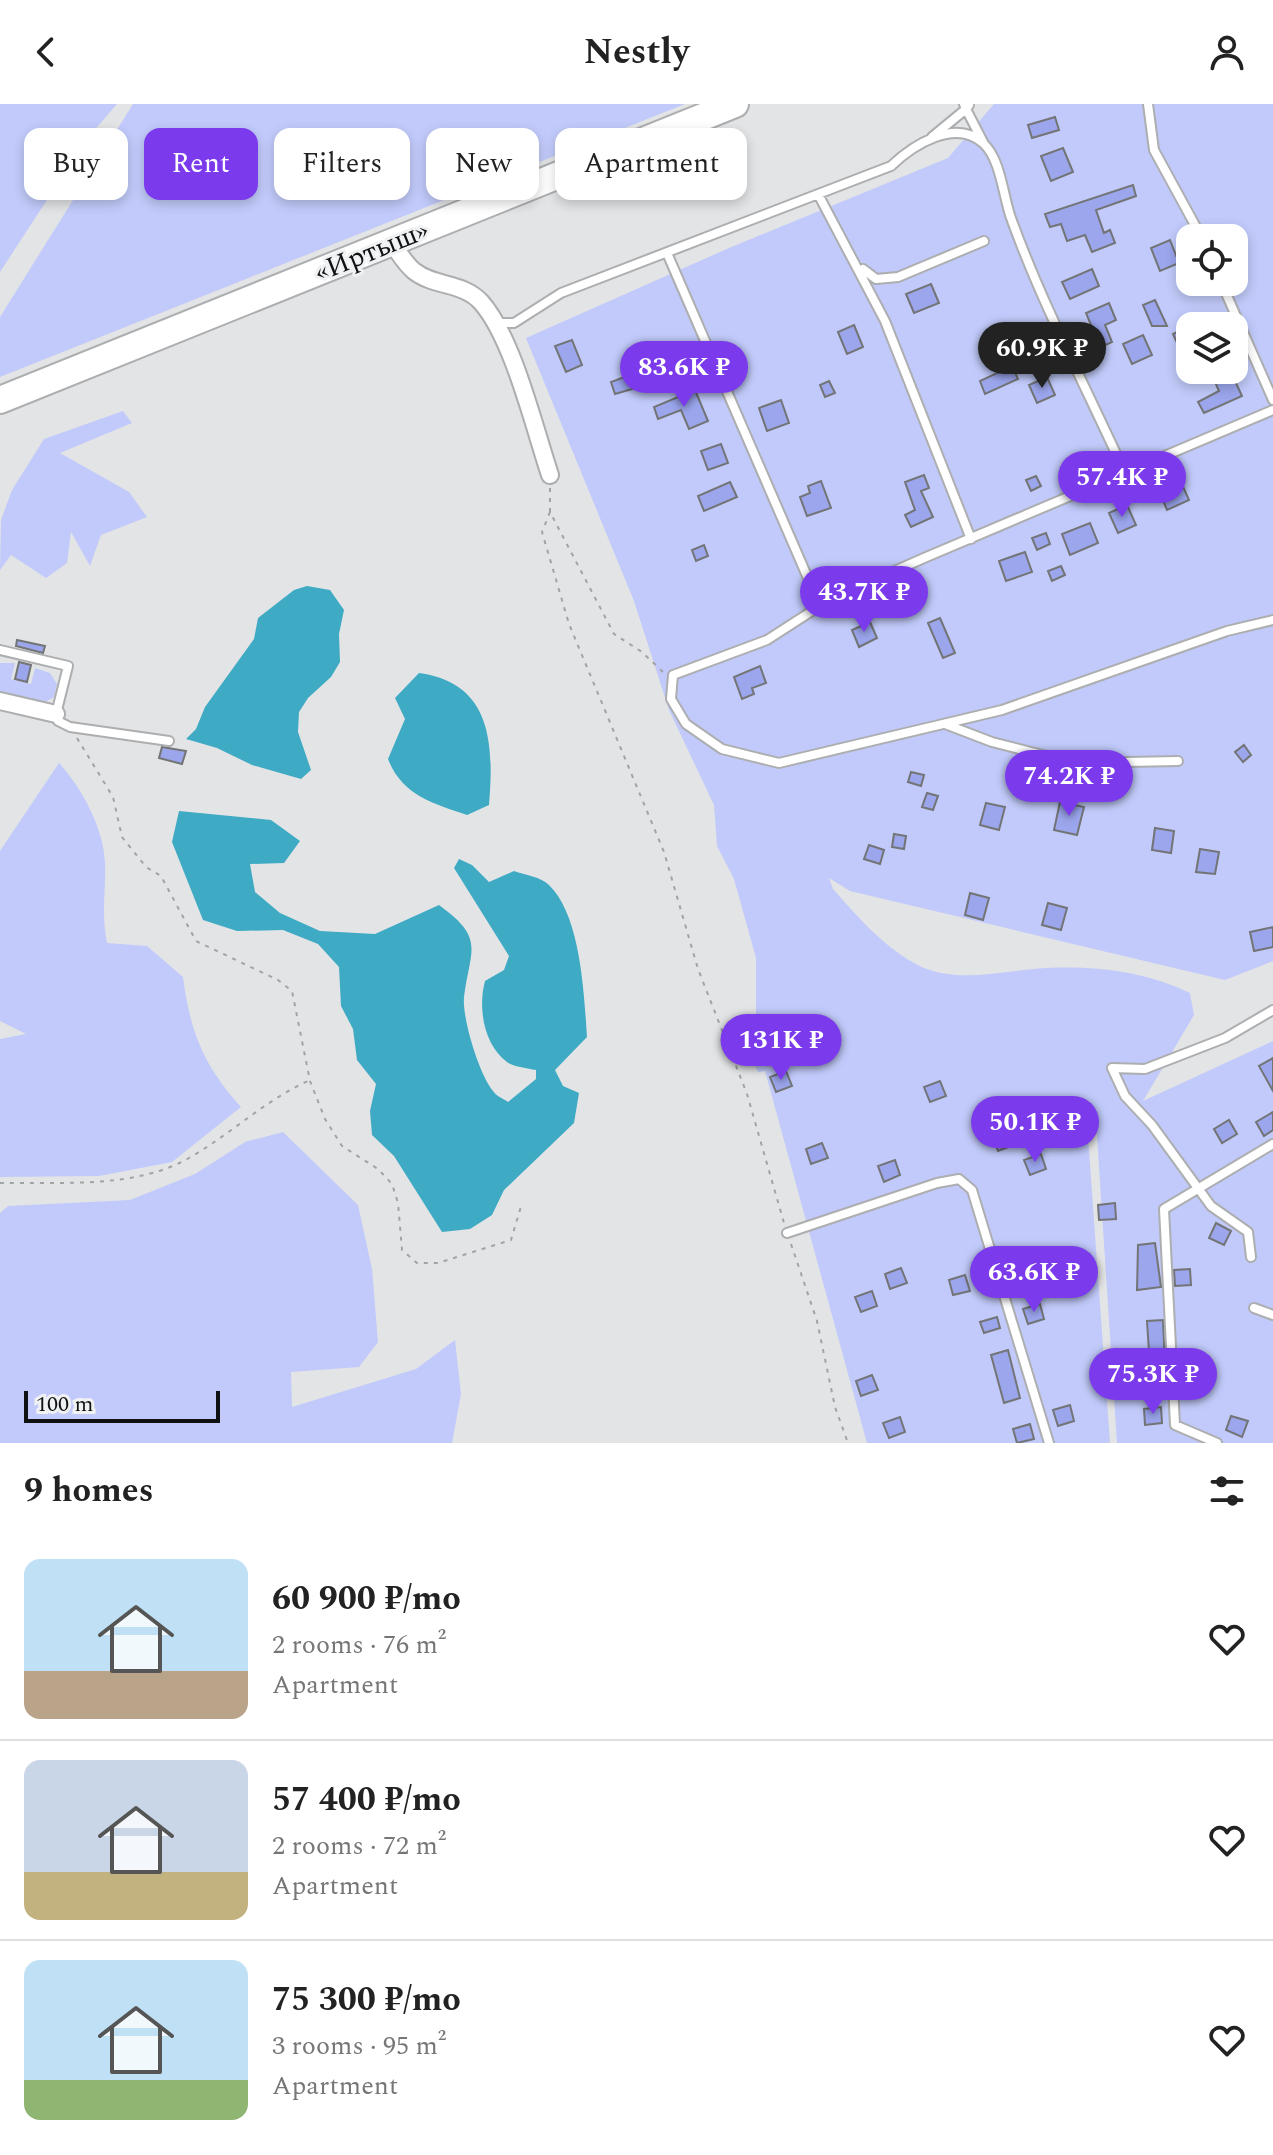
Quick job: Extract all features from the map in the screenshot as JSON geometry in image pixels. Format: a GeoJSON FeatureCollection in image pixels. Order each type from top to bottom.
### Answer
{"type":"FeatureCollection","features":[{"type":"Feature","properties":{"kind":"highway","name":"«Иртыш»"},"geometry":{"type":"LineString","coordinates":[[0,398],[735,104]]}},
{"type":"Feature","properties":{"kind":"street"},"geometry":{"type":"LineString","coordinates":[[391,242],[413,270],[428,279],[462,288],[480,301],[495,323],[550,475]]}},
{"type":"Feature","properties":{"kind":"street"},"geometry":{"type":"LineString","coordinates":[[0,701],[56,714]]}},
{"type":"Feature","properties":{"kind":"lane"},"geometry":{"type":"LineString","coordinates":[[1148,104],[1154,150],[1194,224]]}},
{"type":"Feature","properties":{"kind":"lane"},"geometry":{"type":"LineString","coordinates":[[495,323],[514,323],[561,293],[891,166],[911,148],[932,137],[967,106],[992,155],[1011,219],[1124,471]]}},
{"type":"Feature","properties":{"kind":"lane"},"geometry":{"type":"LineString","coordinates":[[932,137],[967,134],[984,144]]}},
{"type":"Feature","properties":{"kind":"lane"},"geometry":{"type":"LineString","coordinates":[[818,194],[859,266],[885,321],[971,539]]}},
{"type":"Feature","properties":{"kind":"lane"},"geometry":{"type":"LineString","coordinates":[[859,266],[876,279],[898,277],[984,241]]}},
{"type":"Feature","properties":{"kind":"lane"},"geometry":{"type":"LineString","coordinates":[[667,253],[820,606]]}},
{"type":"Feature","properties":{"kind":"lane"},"geometry":{"type":"LineString","coordinates":[[1227,296],[1273,400]]}},
{"type":"Feature","properties":{"kind":"lane"},"geometry":{"type":"LineString","coordinates":[[1273,410],[1124,471],[820,606],[767,640],[673,675],[671,699],[686,724],[722,749],[779,763],[1002,710],[1227,631],[1273,620]]}},
{"type":"Feature","properties":{"kind":"lane"},"geometry":{"type":"LineString","coordinates":[[0,650],[68,666],[56,714],[58,721],[70,727],[169,741]]}},
{"type":"Feature","properties":{"kind":"lane"},"geometry":{"type":"LineString","coordinates":[[944,724],[992,742],[1074,763],[1178,761]]}},
{"type":"Feature","properties":{"kind":"lane"},"geometry":{"type":"LineString","coordinates":[[1251,1257],[1248,1232],[1211,1206],[1198,1191],[1152,1125],[1125,1096],[1112,1068],[1145,1069],[1225,1038],[1273,1010]]}},
{"type":"Feature","properties":{"kind":"lane"},"geometry":{"type":"LineString","coordinates":[[1217,1443],[1175,1425],[1164,1209],[1273,1144]]}},
{"type":"Feature","properties":{"kind":"lane"},"geometry":{"type":"LineString","coordinates":[[787,1233],[937,1183],[959,1179],[972,1190],[1049,1443]]}},
{"type":"Feature","properties":{"kind":"lane"},"geometry":{"type":"LineString","coordinates":[[1254,1308],[1273,1315]]}},
{"type":"Feature","properties":{"kind":"path"},"geometry":{"type":"LineString","coordinates":[[550,475],[550,512],[542,532],[569,624],[664,852],[698,969],[747,1094],[787,1233],[817,1321],[835,1407],[848,1443]]}},
{"type":"Feature","properties":{"kind":"path"},"geometry":{"type":"LineString","coordinates":[[550,512],[614,634],[642,652],[661,672],[673,675]]}},
{"type":"Feature","properties":{"kind":"path"},"geometry":{"type":"LineString","coordinates":[[70,727],[113,797],[122,837],[146,867],[161,876],[196,941],[278,980],[292,991],[310,1081],[325,1119],[342,1146],[378,1169],[392,1184],[398,1203],[402,1250],[417,1263],[438,1263],[511,1240],[522,1203]]}},
{"type":"Feature","properties":{"kind":"path"},"geometry":{"type":"LineString","coordinates":[[0,1183],[96,1181],[174,1166],[263,1104],[310,1081]]}},
{"type":"Feature","properties":{"kind":"shaded area"},"geometry":{"type":"Polygon","coordinates":[[[0,104],[117,104],[96,128],[24,128],[24,200],[47,200],[0,272],[0,104]]]}},
{"type":"Feature","properties":{"kind":"shaded area"},"geometry":{"type":"Polygon","coordinates":[[[133,104],[685,104],[625,128],[555,128],[555,156],[539,162],[539,128],[426,128],[426,200],[444,200],[0,377],[0,317],[73,200],[128,200],[128,128],[118,128],[133,104]]]}},
{"type":"Feature","properties":{"kind":"shaded area"},"geometry":{"type":"Polygon","coordinates":[[[994,104],[1273,104],[1273,961],[1225,980],[850,891],[829,878],[833,889],[881,939],[902,956],[929,970],[979,975],[1046,968],[1102,969],[1137,975],[1190,993],[1194,1015],[1143,1101],[1273,1041],[1273,1443],[1117,1443],[1096,1121],[1087,1123],[1110,1443],[867,1443],[765,1071],[758,1072],[751,1056],[756,1016],[756,958],[734,879],[717,846],[714,805],[669,710],[634,601],[526,338],[729,248],[948,158],[994,104]]]}},
{"type":"Feature","properties":{"kind":"shaded area"},"geometry":{"type":"Polygon","coordinates":[[[123,411],[132,423],[60,453],[129,492],[147,517],[101,535],[90,566],[71,532],[67,563],[46,578],[11,555],[0,570],[1,520],[12,490],[44,439],[123,411]]]}},
{"type":"Feature","properties":{"kind":"shaded area"},"geometry":{"type":"Polygon","coordinates":[[[307,586],[330,590],[344,610],[339,634],[340,662],[331,677],[308,698],[299,712],[298,732],[311,770],[301,779],[252,765],[217,748],[186,739],[196,729],[205,707],[254,639],[258,618],[294,590],[307,586]]]}},
{"type":"Feature","properties":{"kind":"shaded area"},"geometry":{"type":"Polygon","coordinates":[[[0,663],[15,663],[11,679],[31,684],[35,668],[50,673],[57,684],[54,697],[42,704],[0,695],[0,663]]]}},
{"type":"Feature","properties":{"kind":"shaded area"},"geometry":{"type":"Polygon","coordinates":[[[419,673],[443,679],[461,689],[475,703],[483,720],[490,760],[489,805],[467,815],[430,802],[410,789],[401,781],[388,759],[405,719],[395,698],[419,673]]]}},
{"type":"Feature","properties":{"kind":"shaded area"},"geometry":{"type":"Polygon","coordinates":[[[59,763],[83,796],[96,822],[104,850],[107,943],[147,946],[183,977],[190,1015],[201,1047],[217,1077],[241,1107],[172,1162],[99,1176],[0,1177],[0,1039],[26,1034],[0,1021],[0,851],[59,763]]]}},
{"type":"Feature","properties":{"kind":"shaded area"},"geometry":{"type":"Polygon","coordinates":[[[179,811],[271,820],[300,841],[284,863],[250,864],[255,892],[280,913],[320,931],[375,934],[439,905],[454,917],[464,927],[471,946],[464,1006],[472,1046],[488,1083],[496,1094],[508,1102],[536,1079],[536,1070],[507,1062],[492,1045],[484,1024],[483,991],[485,981],[504,970],[509,956],[454,868],[459,859],[472,865],[489,882],[514,871],[546,882],[560,899],[579,956],[587,1037],[555,1070],[563,1086],[579,1093],[574,1123],[504,1190],[492,1215],[470,1229],[442,1232],[394,1156],[372,1135],[370,1111],[376,1084],[357,1060],[353,1029],[341,1006],[339,967],[318,944],[283,930],[237,931],[203,920],[172,842],[179,811]]]}},
{"type":"Feature","properties":{"kind":"shaded area"},"geometry":{"type":"Polygon","coordinates":[[[283,1132],[358,1205],[372,1269],[378,1342],[359,1367],[291,1372],[292,1407],[416,1369],[455,1340],[461,1394],[452,1443],[0,1443],[0,1213],[8,1206],[130,1200],[195,1174],[245,1142],[283,1132]]]}},
{"type":"Feature","properties":{"kind":"building"},"geometry":{"type":"Polygon","coordinates":[[[1055,117],[1059,130],[1032,138],[1028,125],[1055,117]]]}},
{"type":"Feature","properties":{"kind":"building"},"geometry":{"type":"Polygon","coordinates":[[[1063,148],[1073,172],[1051,181],[1041,156],[1063,148]]]}},
{"type":"Feature","properties":{"kind":"building"},"geometry":{"type":"Polygon","coordinates":[[[1133,185],[1136,196],[1096,210],[1104,233],[1110,230],[1115,243],[1092,252],[1085,235],[1067,241],[1061,224],[1050,227],[1045,214],[1133,185]]]}},
{"type":"Feature","properties":{"kind":"building"},"geometry":{"type":"Polygon","coordinates":[[[1170,240],[1176,264],[1160,271],[1151,248],[1170,240]]]}},
{"type":"Feature","properties":{"kind":"building"},"geometry":{"type":"Polygon","coordinates":[[[1092,269],[1099,286],[1070,299],[1062,282],[1092,269]]]}},
{"type":"Feature","properties":{"kind":"building"},"geometry":{"type":"Polygon","coordinates":[[[931,284],[939,303],[914,313],[906,294],[931,284]]]}},
{"type":"Feature","properties":{"kind":"building"},"geometry":{"type":"Polygon","coordinates":[[[1155,300],[1167,326],[1152,326],[1143,305],[1155,300]]]}},
{"type":"Feature","properties":{"kind":"building"},"geometry":{"type":"Polygon","coordinates":[[[1109,303],[1116,320],[1105,325],[1112,342],[1093,351],[1089,341],[1096,337],[1086,313],[1109,303]]]}},
{"type":"Feature","properties":{"kind":"building"},"geometry":{"type":"Polygon","coordinates":[[[854,325],[863,347],[847,354],[838,332],[854,325]]]}},
{"type":"Feature","properties":{"kind":"building"},"geometry":{"type":"Polygon","coordinates":[[[1143,335],[1152,355],[1132,364],[1123,344],[1143,335]]]}},
{"type":"Feature","properties":{"kind":"building"},"geometry":{"type":"Polygon","coordinates":[[[1029,337],[1036,354],[1019,361],[1012,344],[1029,337]]]}},
{"type":"Feature","properties":{"kind":"building"},"geometry":{"type":"Polygon","coordinates":[[[572,340],[582,365],[566,372],[555,346],[572,340]]]}},
{"type":"Feature","properties":{"kind":"building"},"geometry":{"type":"Polygon","coordinates":[[[1012,366],[1018,379],[985,394],[980,381],[1012,366]]]}},
{"type":"Feature","properties":{"kind":"building"},"geometry":{"type":"Polygon","coordinates":[[[627,376],[632,389],[615,394],[611,382],[627,376]]]}},
{"type":"Feature","properties":{"kind":"building"},"geometry":{"type":"Polygon","coordinates":[[[1047,377],[1055,395],[1037,403],[1029,385],[1047,377]]]}},
{"type":"Feature","properties":{"kind":"building"},"geometry":{"type":"Polygon","coordinates":[[[829,381],[835,393],[825,397],[820,385],[829,381]]]}},
{"type":"Feature","properties":{"kind":"building"},"geometry":{"type":"Polygon","coordinates":[[[1216,384],[1236,384],[1242,396],[1204,413],[1198,402],[1219,391],[1216,384]]]}},
{"type":"Feature","properties":{"kind":"building"},"geometry":{"type":"Polygon","coordinates":[[[695,390],[708,421],[689,429],[681,410],[658,419],[654,407],[695,390]]]}},
{"type":"Feature","properties":{"kind":"building"},"geometry":{"type":"Polygon","coordinates":[[[781,400],[789,423],[767,431],[759,408],[781,400]]]}},
{"type":"Feature","properties":{"kind":"building"},"geometry":{"type":"Polygon","coordinates":[[[721,444],[728,463],[708,470],[701,451],[721,444]]]}},
{"type":"Feature","properties":{"kind":"building"},"geometry":{"type":"Polygon","coordinates":[[[924,475],[929,488],[921,491],[933,517],[911,527],[905,515],[915,510],[905,482],[924,475]]]}},
{"type":"Feature","properties":{"kind":"building"},"geometry":{"type":"Polygon","coordinates":[[[1036,476],[1041,486],[1031,491],[1026,480],[1036,476]]]}},
{"type":"Feature","properties":{"kind":"building"},"geometry":{"type":"Polygon","coordinates":[[[821,481],[831,508],[807,516],[800,497],[810,493],[808,486],[821,481]]]}},
{"type":"Feature","properties":{"kind":"building"},"geometry":{"type":"Polygon","coordinates":[[[730,482],[737,497],[704,511],[698,496],[730,482]]]}},
{"type":"Feature","properties":{"kind":"building"},"geometry":{"type":"Polygon","coordinates":[[[1181,482],[1189,500],[1167,510],[1159,491],[1181,482]]]}},
{"type":"Feature","properties":{"kind":"building"},"geometry":{"type":"Polygon","coordinates":[[[1127,505],[1136,525],[1118,533],[1109,513],[1127,505]]]}},
{"type":"Feature","properties":{"kind":"building"},"geometry":{"type":"Polygon","coordinates":[[[1090,523],[1098,543],[1070,555],[1062,534],[1090,523]]]}},
{"type":"Feature","properties":{"kind":"building"},"geometry":{"type":"Polygon","coordinates":[[[1046,533],[1050,544],[1037,550],[1032,538],[1046,533]]]}},
{"type":"Feature","properties":{"kind":"building"},"geometry":{"type":"Polygon","coordinates":[[[704,545],[708,556],[696,561],[692,550],[704,545]]]}},
{"type":"Feature","properties":{"kind":"building"},"geometry":{"type":"Polygon","coordinates":[[[1025,552],[1032,572],[1006,581],[999,561],[1025,552]]]}},
{"type":"Feature","properties":{"kind":"building"},"geometry":{"type":"Polygon","coordinates":[[[1061,566],[1065,575],[1052,581],[1048,571],[1061,566]]]}},
{"type":"Feature","properties":{"kind":"building"},"geometry":{"type":"Polygon","coordinates":[[[940,618],[955,653],[943,658],[928,623],[940,618]]]}},
{"type":"Feature","properties":{"kind":"building"},"geometry":{"type":"Polygon","coordinates":[[[870,622],[877,638],[859,647],[852,630],[870,622]]]}},
{"type":"Feature","properties":{"kind":"building"},"geometry":{"type":"Polygon","coordinates":[[[17,640],[45,646],[43,653],[16,646],[17,640]]]}},
{"type":"Feature","properties":{"kind":"building"},"geometry":{"type":"Polygon","coordinates":[[[19,662],[31,665],[27,682],[15,679],[19,662]]]}},
{"type":"Feature","properties":{"kind":"building"},"geometry":{"type":"Polygon","coordinates":[[[760,666],[766,683],[752,688],[754,694],[742,699],[734,677],[760,666]]]}},
{"type":"Feature","properties":{"kind":"building"},"geometry":{"type":"Polygon","coordinates":[[[1244,745],[1251,755],[1243,762],[1235,752],[1244,745]]]}},
{"type":"Feature","properties":{"kind":"building"},"geometry":{"type":"Polygon","coordinates":[[[162,747],[186,751],[182,764],[159,758],[162,747]]]}},
{"type":"Feature","properties":{"kind":"building"},"geometry":{"type":"Polygon","coordinates":[[[911,772],[924,775],[921,786],[908,782],[911,772]]]}},
{"type":"Feature","properties":{"kind":"building"},"geometry":{"type":"Polygon","coordinates":[[[927,793],[938,796],[933,810],[922,807],[927,793]]]}},
{"type":"Feature","properties":{"kind":"building"},"geometry":{"type":"Polygon","coordinates":[[[1060,802],[1084,807],[1077,835],[1054,830],[1060,802]]]}},
{"type":"Feature","properties":{"kind":"building"},"geometry":{"type":"Polygon","coordinates":[[[986,803],[1005,807],[999,830],[980,825],[986,803]]]}},
{"type":"Feature","properties":{"kind":"building"},"geometry":{"type":"Polygon","coordinates":[[[1155,828],[1174,831],[1171,853],[1152,850],[1155,828]]]}},
{"type":"Feature","properties":{"kind":"building"},"geometry":{"type":"Polygon","coordinates":[[[894,834],[906,836],[904,849],[892,847],[894,834]]]}},
{"type":"Feature","properties":{"kind":"building"},"geometry":{"type":"Polygon","coordinates":[[[869,845],[884,850],[880,864],[864,859],[869,845]]]}},
{"type":"Feature","properties":{"kind":"building"},"geometry":{"type":"Polygon","coordinates":[[[1200,849],[1219,852],[1215,874],[1196,872],[1200,849]]]}},
{"type":"Feature","properties":{"kind":"building"},"geometry":{"type":"Polygon","coordinates":[[[970,893],[989,898],[983,920],[965,915],[970,893]]]}},
{"type":"Feature","properties":{"kind":"building"},"geometry":{"type":"Polygon","coordinates":[[[1048,903],[1067,908],[1061,930],[1042,925],[1048,903]]]}},
{"type":"Feature","properties":{"kind":"building"},"geometry":{"type":"Polygon","coordinates":[[[1273,927],[1273,947],[1254,951],[1250,932],[1273,927]]]}},
{"type":"Feature","properties":{"kind":"building"},"geometry":{"type":"Polygon","coordinates":[[[1273,1058],[1273,1091],[1259,1066],[1273,1058]]]}},
{"type":"Feature","properties":{"kind":"building"},"geometry":{"type":"Polygon","coordinates":[[[786,1071],[792,1086],[776,1092],[770,1077],[786,1071]]]}},
{"type":"Feature","properties":{"kind":"building"},"geometry":{"type":"Polygon","coordinates":[[[940,1081],[946,1096],[930,1102],[924,1087],[940,1081]]]}},
{"type":"Feature","properties":{"kind":"building"},"geometry":{"type":"Polygon","coordinates":[[[1273,1112],[1273,1130],[1264,1136],[1256,1122],[1273,1112]]]}},
{"type":"Feature","properties":{"kind":"building"},"geometry":{"type":"Polygon","coordinates":[[[1229,1120],[1237,1134],[1222,1143],[1214,1129],[1229,1120]]]}},
{"type":"Feature","properties":{"kind":"building"},"geometry":{"type":"Polygon","coordinates":[[[1008,1130],[1014,1145],[998,1151],[992,1136],[1008,1130]]]}},
{"type":"Feature","properties":{"kind":"building"},"geometry":{"type":"Polygon","coordinates":[[[822,1143],[828,1158],[811,1164],[806,1149],[822,1143]]]}},
{"type":"Feature","properties":{"kind":"building"},"geometry":{"type":"Polygon","coordinates":[[[1041,1154],[1046,1169],[1030,1175],[1024,1160],[1041,1154]]]}},
{"type":"Feature","properties":{"kind":"building"},"geometry":{"type":"Polygon","coordinates":[[[895,1160],[900,1175],[884,1182],[878,1166],[895,1160]]]}},
{"type":"Feature","properties":{"kind":"building"},"geometry":{"type":"Polygon","coordinates":[[[1115,1203],[1116,1219],[1099,1220],[1098,1205],[1115,1203]]]}},
{"type":"Feature","properties":{"kind":"building"},"geometry":{"type":"Polygon","coordinates":[[[1216,1223],[1231,1231],[1224,1245],[1209,1238],[1216,1223]]]}},
{"type":"Feature","properties":{"kind":"building"},"geometry":{"type":"Polygon","coordinates":[[[1155,1243],[1161,1287],[1137,1290],[1138,1245],[1155,1243]]]}},
{"type":"Feature","properties":{"kind":"building"},"geometry":{"type":"Polygon","coordinates":[[[1040,1267],[1045,1282],[1029,1288],[1023,1273],[1040,1267]]]}},
{"type":"Feature","properties":{"kind":"building"},"geometry":{"type":"Polygon","coordinates":[[[901,1268],[907,1283],[890,1289],[885,1274],[901,1268]]]}},
{"type":"Feature","properties":{"kind":"building"},"geometry":{"type":"Polygon","coordinates":[[[1190,1269],[1191,1285],[1175,1286],[1174,1270],[1190,1269]]]}},
{"type":"Feature","properties":{"kind":"building"},"geometry":{"type":"Polygon","coordinates":[[[965,1275],[970,1291],[953,1295],[949,1280],[965,1275]]]}},
{"type":"Feature","properties":{"kind":"building"},"geometry":{"type":"Polygon","coordinates":[[[872,1291],[877,1306],[861,1312],[855,1297],[872,1291]]]}},
{"type":"Feature","properties":{"kind":"building"},"geometry":{"type":"Polygon","coordinates":[[[1040,1304],[1044,1319],[1028,1324],[1023,1309],[1040,1304]]]}},
{"type":"Feature","properties":{"kind":"building"},"geometry":{"type":"Polygon","coordinates":[[[997,1317],[1000,1328],[984,1333],[980,1322],[997,1317]]]}},
{"type":"Feature","properties":{"kind":"building"},"geometry":{"type":"Polygon","coordinates":[[[1163,1320],[1165,1367],[1150,1368],[1147,1321],[1163,1320]]]}},
{"type":"Feature","properties":{"kind":"building"},"geometry":{"type":"Polygon","coordinates":[[[1008,1350],[1020,1398],[1004,1403],[991,1355],[1008,1350]]]}},
{"type":"Feature","properties":{"kind":"building"},"geometry":{"type":"Polygon","coordinates":[[[872,1375],[878,1390],[861,1396],[856,1381],[872,1375]]]}},
{"type":"Feature","properties":{"kind":"building"},"geometry":{"type":"Polygon","coordinates":[[[1070,1405],[1074,1421],[1058,1426],[1053,1410],[1070,1405]]]}},
{"type":"Feature","properties":{"kind":"building"},"geometry":{"type":"Polygon","coordinates":[[[1161,1407],[1162,1423],[1145,1425],[1144,1409],[1161,1407]]]}},
{"type":"Feature","properties":{"kind":"building"},"geometry":{"type":"Polygon","coordinates":[[[1231,1416],[1248,1421],[1242,1437],[1226,1430],[1231,1416]]]}},
{"type":"Feature","properties":{"kind":"building"},"geometry":{"type":"Polygon","coordinates":[[[900,1417],[905,1432],[889,1438],[883,1423],[900,1417]]]}},
{"type":"Feature","properties":{"kind":"building"},"geometry":{"type":"Polygon","coordinates":[[[1030,1424],[1034,1439],[1017,1443],[1013,1429],[1030,1424]]]}}]}
